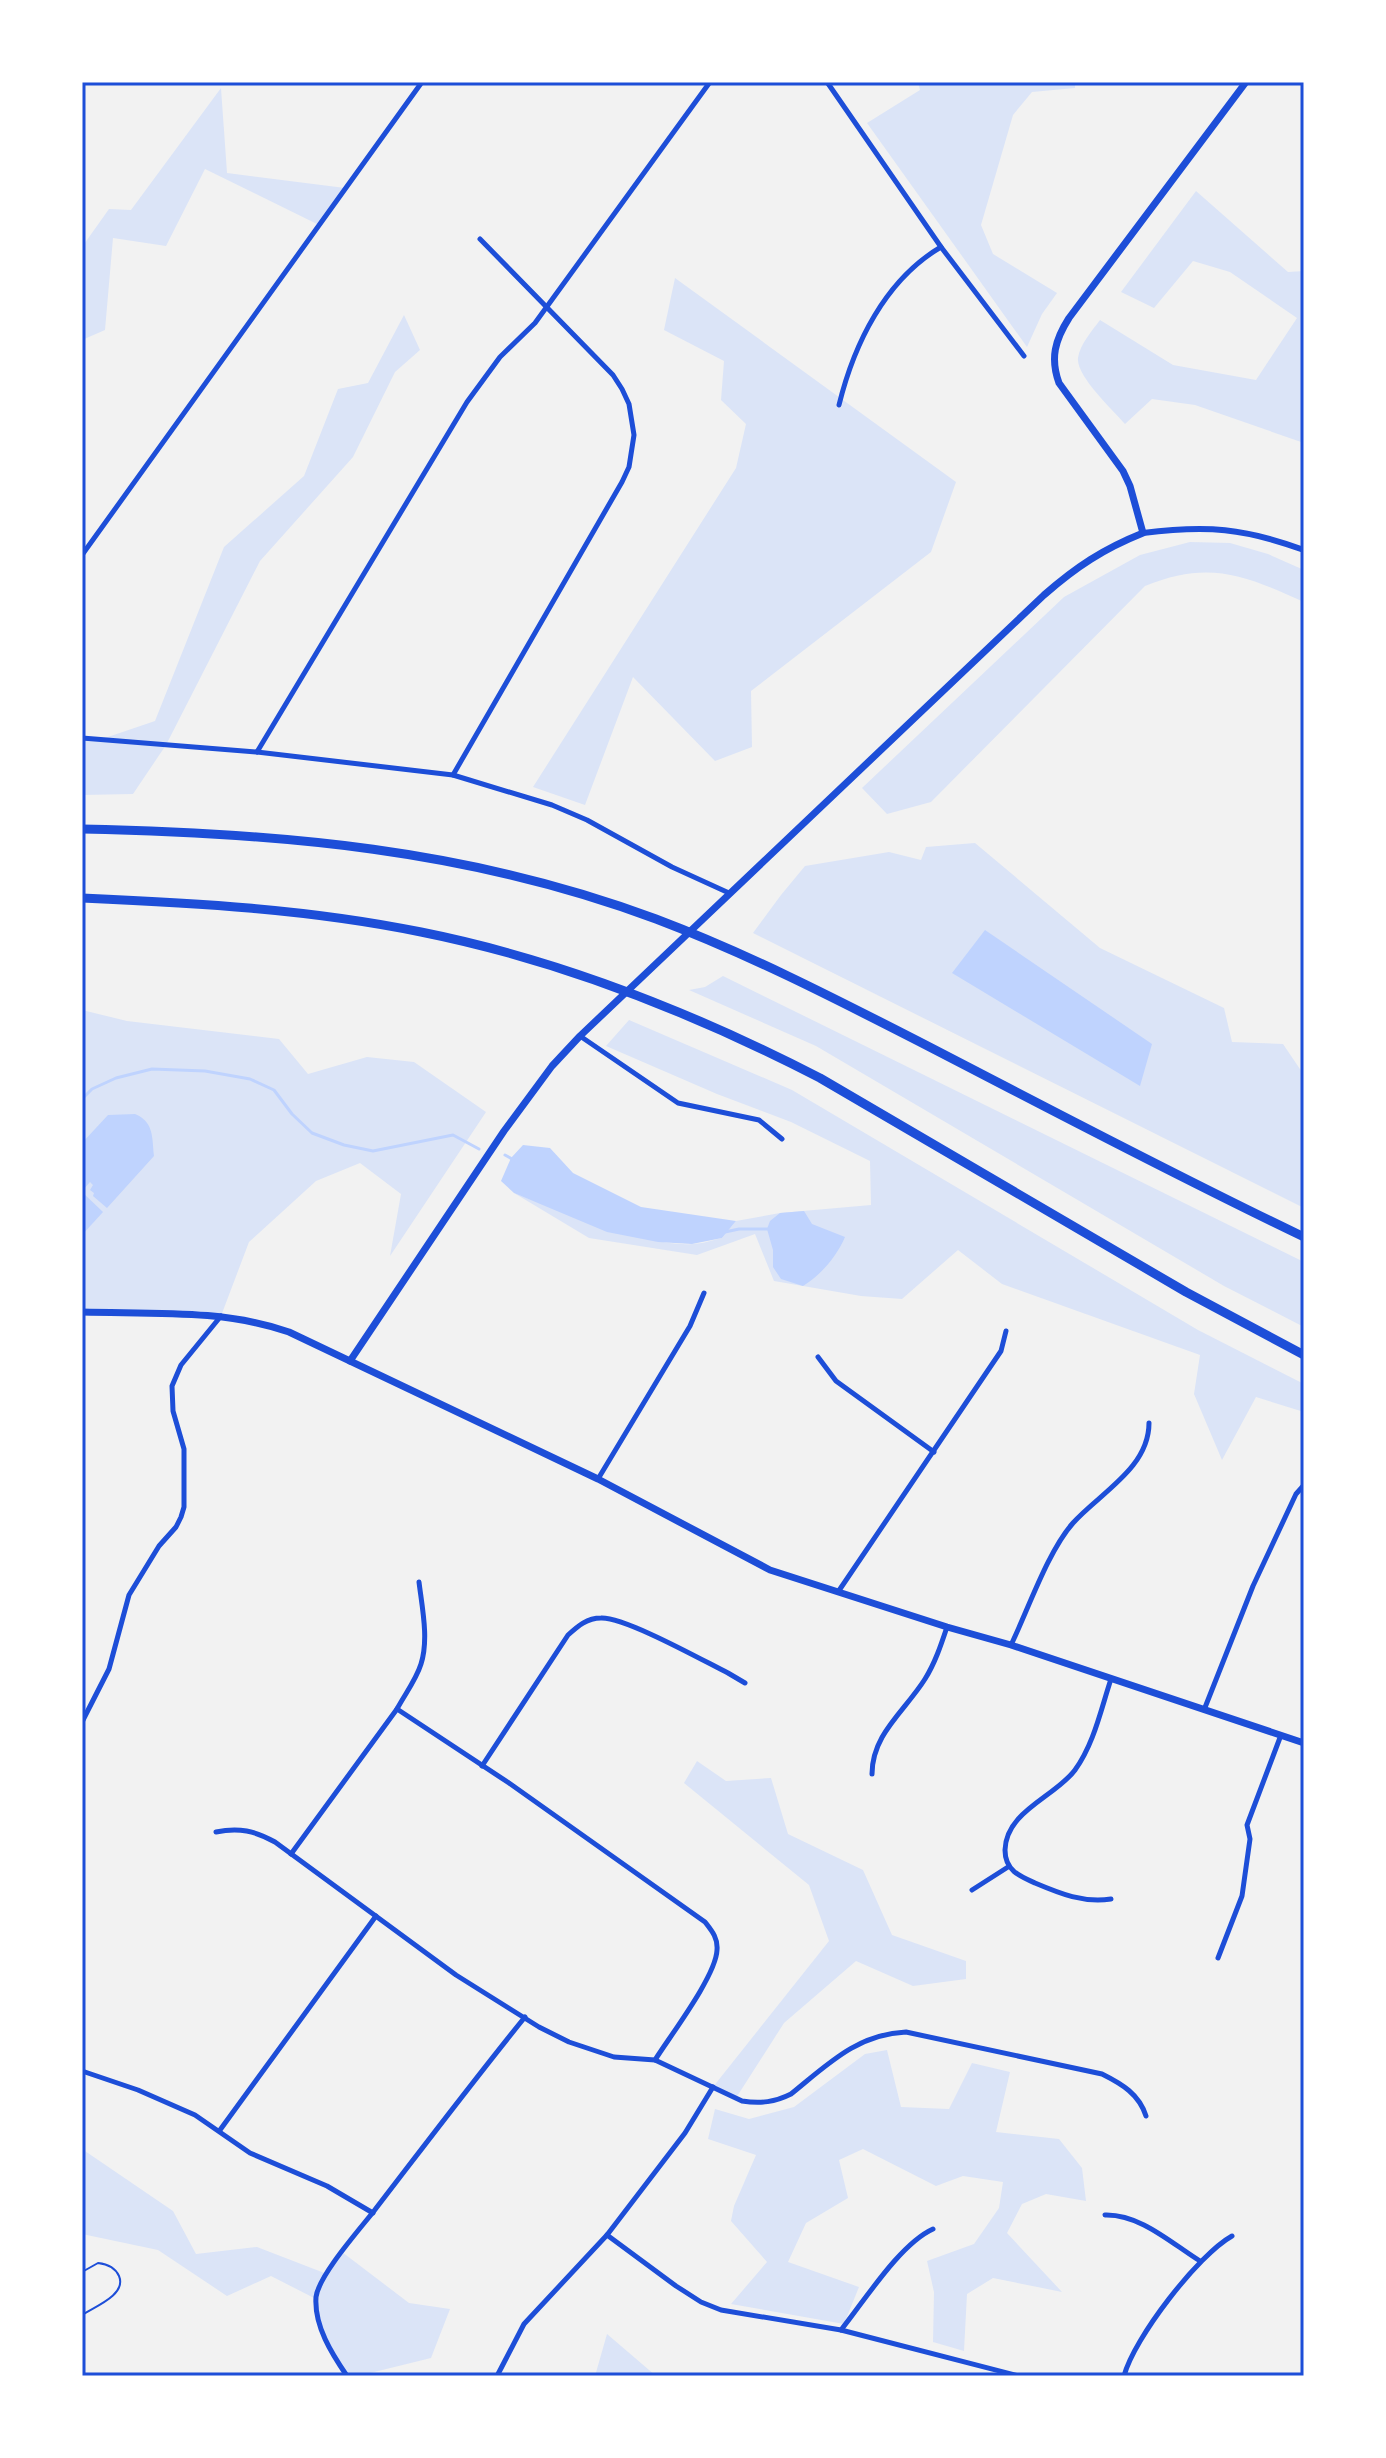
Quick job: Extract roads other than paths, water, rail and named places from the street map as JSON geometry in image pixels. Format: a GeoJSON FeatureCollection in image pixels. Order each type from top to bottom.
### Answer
{"type":"FeatureCollection","features":[{"type":"Feature","properties":{"kind":"highway"},"geometry":{"type":"LineString","coordinates":[[82,829],[252,835],[371,848],[492,871],[655,919],[817,990],[1304,1237]]}},
{"type":"Feature","properties":{"kind":"highway"},"geometry":{"type":"LineString","coordinates":[[82,899],[241,907],[362,921],[478,945],[597,980],[652,1000],[820,1078],[1186,1292],[1304,1355]]}},
{"type":"Feature","properties":{"kind":"main road"},"geometry":{"type":"LineString","coordinates":[[350,1361],[504,1131],[552,1066],[580,1036],[1052,588],[1109,546],[1143,533],[1123,471],[1059,383],[1054,370],[1054,348],[1069,318],[1246,82]]}},
{"type":"Feature","properties":{"kind":"main road"},"geometry":{"type":"LineString","coordinates":[[82,1312],[221,1316],[267,1324],[598,1479],[770,1570],[1011,1645],[1304,1743]]}},
{"type":"Feature","properties":{"kind":"street"},"geometry":{"type":"LineString","coordinates":[[82,555],[422,82]]}},
{"type":"Feature","properties":{"kind":"street"},"geometry":{"type":"LineString","coordinates":[[257,752],[481,380],[535,323],[710,82]]}},
{"type":"Feature","properties":{"kind":"street"},"geometry":{"type":"LineString","coordinates":[[827,82],[941,247],[1024,356]]}},
{"type":"Feature","properties":{"kind":"street"},"geometry":{"type":"LineString","coordinates":[[453,775],[622,482],[633,450],[633,420],[622,389],[613,375],[480,239]]}},
{"type":"Feature","properties":{"kind":"street"},"geometry":{"type":"LineString","coordinates":[[839,405],[853,355],[875,317],[917,261],[941,247]]}},
{"type":"Feature","properties":{"kind":"street"},"geometry":{"type":"LineString","coordinates":[[1143,533],[1218,528],[1242,531],[1304,550]]}},
{"type":"Feature","properties":{"kind":"street"},"geometry":{"type":"LineString","coordinates":[[82,738],[257,752],[453,775],[479,781],[581,818],[672,867],[729,893]]}},
{"type":"Feature","properties":{"kind":"street"},"geometry":{"type":"LineString","coordinates":[[580,1036],[678,1103],[759,1120],[782,1139]]}},
{"type":"Feature","properties":{"kind":"street"},"geometry":{"type":"LineString","coordinates":[[598,1479],[690,1326],[704,1293]]}},
{"type":"Feature","properties":{"kind":"street"},"geometry":{"type":"LineString","coordinates":[[82,1722],[109,1669],[129,1595],[181,1517],[184,1507],[184,1449],[173,1411],[172,1386],[181,1365],[221,1316]]}},
{"type":"Feature","properties":{"kind":"street"},"geometry":{"type":"LineString","coordinates":[[838,1592],[1001,1351],[1006,1331]]}},
{"type":"Feature","properties":{"kind":"street"},"geometry":{"type":"LineString","coordinates":[[818,1357],[836,1381],[934,1452]]}},
{"type":"Feature","properties":{"kind":"street"},"geometry":{"type":"LineString","coordinates":[[1011,1645],[1050,1562],[1071,1526],[1118,1483],[1149,1436],[1149,1423]]}},
{"type":"Feature","properties":{"kind":"street"},"geometry":{"type":"LineString","coordinates":[[1204,1710],[1253,1586],[1296,1494],[1304,1485]]}},
{"type":"Feature","properties":{"kind":"street"},"geometry":{"type":"LineString","coordinates":[[291,1854],[397,1709],[422,1662],[424,1641],[419,1582]]}},
{"type":"Feature","properties":{"kind":"street"},"geometry":{"type":"LineString","coordinates":[[482,1766],[568,1635],[589,1619],[621,1621],[745,1683]]}},
{"type":"Feature","properties":{"kind":"street"},"geometry":{"type":"LineString","coordinates":[[872,1774],[872,1759],[879,1740],[924,1680],[947,1627]]}},
{"type":"Feature","properties":{"kind":"street"},"geometry":{"type":"LineString","coordinates":[[1111,1679],[1091,1741],[1074,1771],[1012,1827],[1006,1840],[1008,1867],[1019,1876],[1081,1900],[1111,1899]]}},
{"type":"Feature","properties":{"kind":"street"},"geometry":{"type":"LineString","coordinates":[[397,1709],[705,1922],[714,1933],[717,1946],[711,1971],[655,2060]]}},
{"type":"Feature","properties":{"kind":"street"},"geometry":{"type":"LineString","coordinates":[[1218,1958],[1242,1896],[1250,1839],[1247,1825],[1281,1735]]}},
{"type":"Feature","properties":{"kind":"street"},"geometry":{"type":"LineString","coordinates":[[216,1832],[230,1829],[257,1833],[291,1854],[456,1975],[539,2027],[614,2057],[655,2060],[742,2101],[779,2100],[857,2043],[873,2036],[906,2032],[1102,2074],[1125,2085],[1142,2104],[1146,2116]]}},
{"type":"Feature","properties":{"kind":"street"},"geometry":{"type":"LineString","coordinates":[[972,1890],[1008,1867]]}},
{"type":"Feature","properties":{"kind":"street"},"geometry":{"type":"LineString","coordinates":[[220,2130],[376,1916]]}},
{"type":"Feature","properties":{"kind":"street"},"geometry":{"type":"LineString","coordinates":[[347,2376],[321,2331],[316,2293],[342,2252],[525,2017]]}},
{"type":"Feature","properties":{"kind":"street"},"geometry":{"type":"LineString","coordinates":[[82,2071],[138,2090],[195,2115],[250,2153],[327,2186],[373,2213]]}},
{"type":"Feature","properties":{"kind":"street"},"geometry":{"type":"LineString","coordinates":[[497,2376],[524,2324],[607,2235],[685,2133],[713,2087]]}},
{"type":"Feature","properties":{"kind":"street"},"geometry":{"type":"LineString","coordinates":[[1105,2215],[1135,2220],[1200,2261]]}},
{"type":"Feature","properties":{"kind":"street"},"geometry":{"type":"LineString","coordinates":[[841,2330],[906,2249],[920,2235],[933,2229]]}},
{"type":"Feature","properties":{"kind":"street"},"geometry":{"type":"LineString","coordinates":[[607,2235],[701,2302],[721,2310],[841,2330],[993,2374],[1019,2376]]}},
{"type":"Feature","properties":{"kind":"street"},"geometry":{"type":"LineString","coordinates":[[1124,2376],[1144,2336],[1200,2261],[1219,2243],[1232,2236]]}},
{"type":"Feature","properties":{"kind":"lane"},"geometry":{"type":"LineString","coordinates":[[82,2272],[98,2263],[107,2264],[118,2274],[120,2282],[117,2292],[82,2315]]}},
{"type":"Feature","properties":{"kind":"water"},"geometry":{"type":"Polygon","coordinates":[[[985,930],[1152,1044],[1140,1086],[952,973],[985,930]]]}},
{"type":"Feature","properties":{"kind":"water"},"geometry":{"type":"Polygon","coordinates":[[[135,1114],[149,1126],[154,1156],[107,1208],[93,1196],[90,1182],[82,1191],[82,1143],[108,1115],[135,1114]]]}},
{"type":"Feature","properties":{"kind":"water"},"geometry":{"type":"Polygon","coordinates":[[[523,1145],[550,1148],[573,1173],[641,1207],[736,1221],[722,1238],[692,1244],[658,1242],[607,1232],[514,1193],[501,1181],[511,1158],[523,1145]]]}},
{"type":"Feature","properties":{"kind":"water"},"geometry":{"type":"Polygon","coordinates":[[[82,1192],[103,1212],[82,1235],[82,1192]]]}},
{"type":"Feature","properties":{"kind":"water"},"geometry":{"type":"Polygon","coordinates":[[[804,1211],[812,1224],[845,1237],[828,1264],[803,1286],[781,1279],[773,1267],[773,1250],[767,1229],[770,1221],[780,1213],[804,1211]]]}},
{"type":"Feature","properties":{"kind":"waterway"},"geometry":{"type":"LineString","coordinates":[[82,1099],[92,1089],[116,1078],[152,1069],[205,1071],[250,1079],[274,1090],[292,1114],[312,1133],[344,1145],[373,1151],[453,1135],[479,1149]]}},
{"type":"Feature","properties":{"kind":"waterway"},"geometry":{"type":"LineString","coordinates":[[505,1155],[514,1160]]}},
{"type":"Feature","properties":{"kind":"waterway"},"geometry":{"type":"LineString","coordinates":[[725,1232],[769,1229]]}}]}
